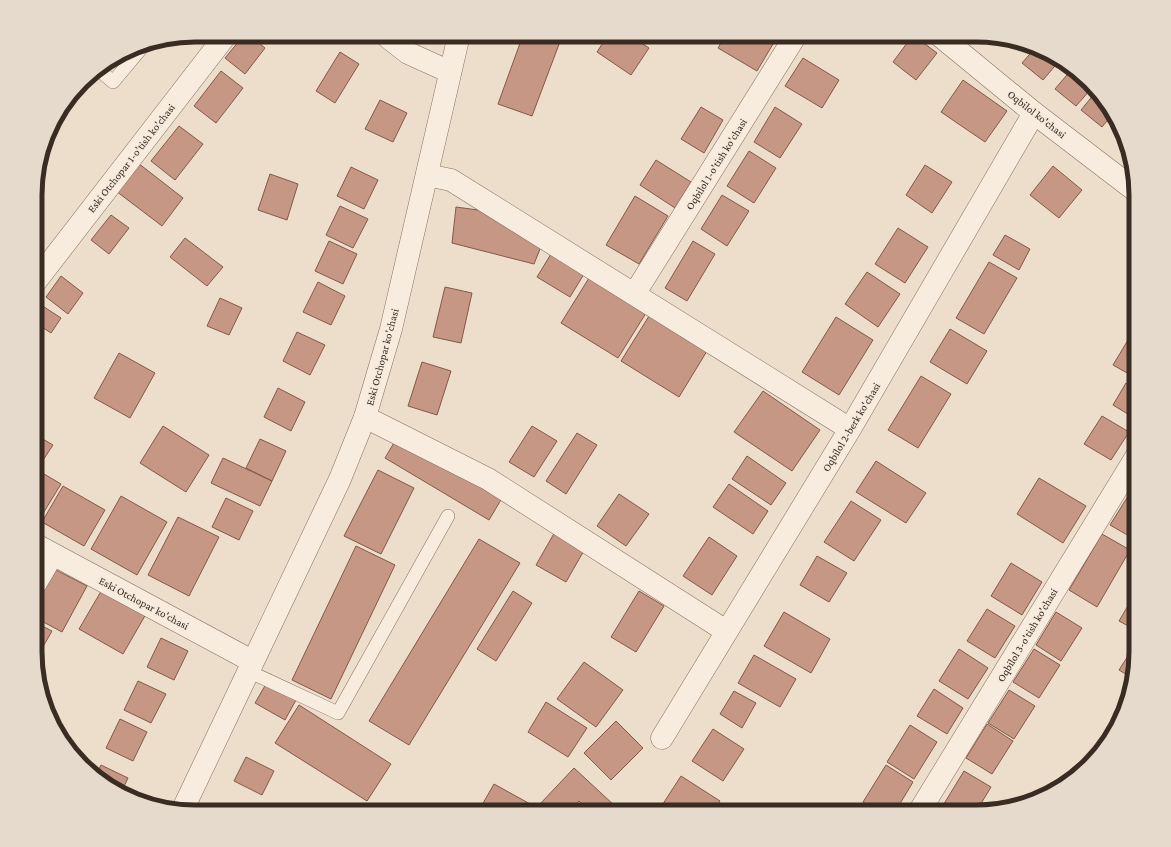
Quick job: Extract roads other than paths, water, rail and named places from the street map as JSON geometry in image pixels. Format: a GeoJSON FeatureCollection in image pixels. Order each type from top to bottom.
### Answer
{"type":"FeatureCollection","features":[{"type":"Feature","properties":{"kind":"street","name":"Eski Otchopar 1-o'tish ko'chasi"},"geometry":{"type":"LineString","coordinates":[[42,273],[221,42]]}},
{"type":"Feature","properties":{"kind":"street"},"geometry":{"type":"LineString","coordinates":[[394,42],[408,53],[450,72]]}},
{"type":"Feature","properties":{"kind":"street","name":"Eski Otchopar ko'chasi"},"geometry":{"type":"LineString","coordinates":[[185,805],[340,479],[366,417],[391,329],[457,42]]}},
{"type":"Feature","properties":{"kind":"street","name":"Oqbilol 1-o'tish ko'chasi"},"geometry":{"type":"LineString","coordinates":[[635,293],[792,42]]}},
{"type":"Feature","properties":{"kind":"street","name":"Oqbilol ko'chasi"},"geometry":{"type":"LineString","coordinates":[[948,42],[1034,113],[1129,186]]}},
{"type":"Feature","properties":{"kind":"street","name":"Oqbilol 2-berk ko'chasi"},"geometry":{"type":"LineString","coordinates":[[662,738],[850,429],[1034,113]]}},
{"type":"Feature","properties":{"kind":"street"},"geometry":{"type":"LineString","coordinates":[[426,175],[451,180],[635,293],[850,429]]}},
{"type":"Feature","properties":{"kind":"street"},"geometry":{"type":"LineString","coordinates":[[366,417],[488,479],[726,631]]}},
{"type":"Feature","properties":{"kind":"street","name":"Oqbilol 3-o'tish ko'chasi"},"geometry":{"type":"LineString","coordinates":[[923,805],[1129,468]]}},
{"type":"Feature","properties":{"kind":"street"},"geometry":{"type":"LineString","coordinates":[[42,560],[45,549]]}},
{"type":"Feature","properties":{"kind":"street","name":"Eski Otchopar ko'chasi"},"geometry":{"type":"LineString","coordinates":[[45,549],[250,666]]}},
{"type":"Feature","properties":{"kind":"lane"},"geometry":{"type":"LineString","coordinates":[[103,73],[113,82],[137,54]]}},
{"type":"Feature","properties":{"kind":"lane"},"geometry":{"type":"LineString","coordinates":[[250,666],[338,713],[448,516]]}}]}
